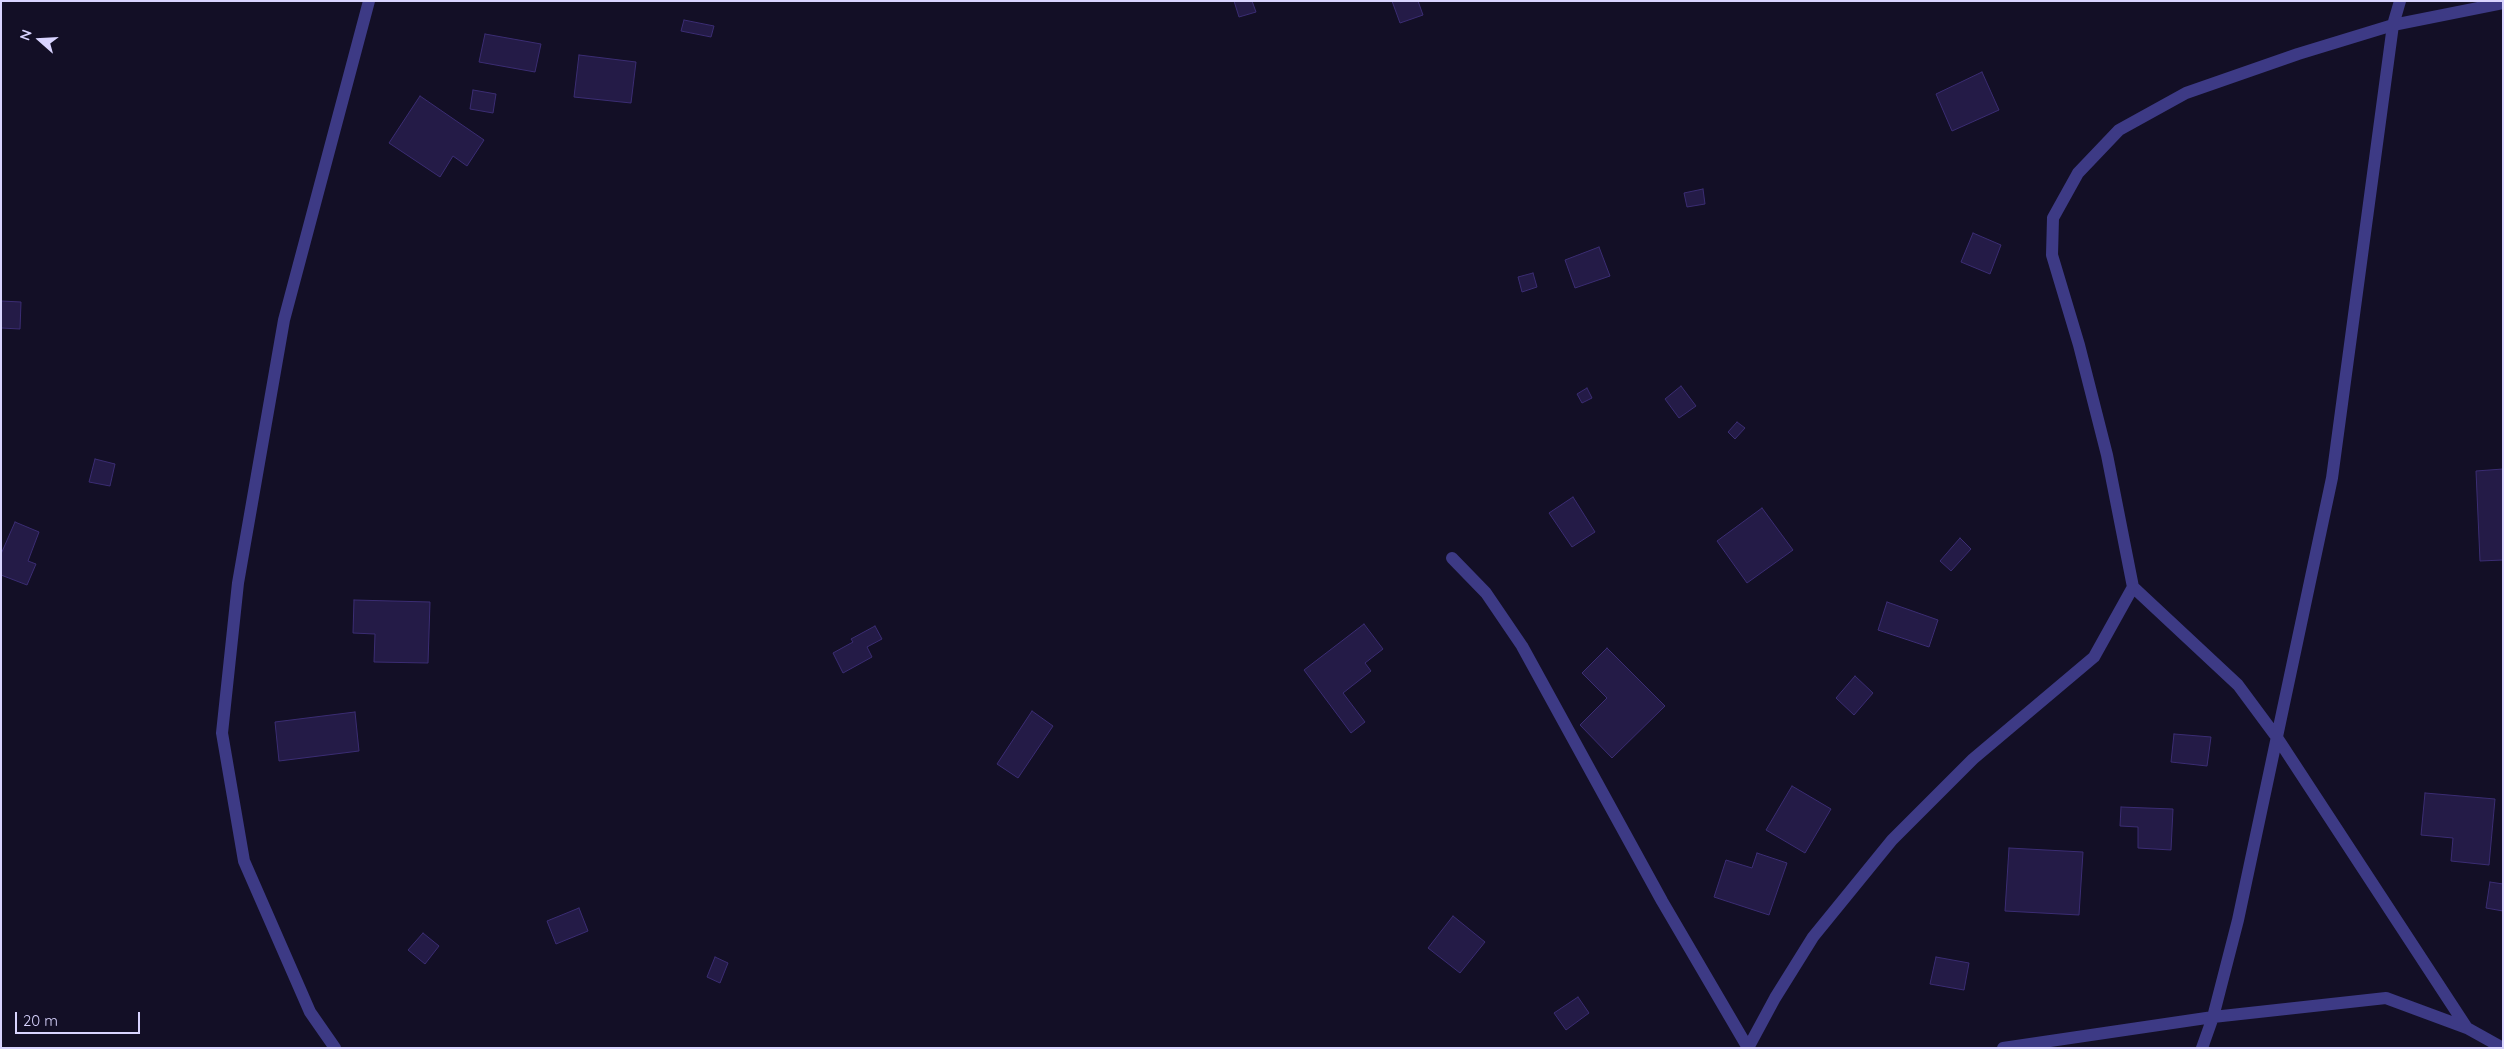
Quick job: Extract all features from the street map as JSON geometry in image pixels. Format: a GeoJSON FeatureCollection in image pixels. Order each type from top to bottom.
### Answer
{"type":"FeatureCollection","features":[{"type":"Feature","properties":{"kind":"street"},"geometry":{"type":"LineString","coordinates":[[335,1048],[310,1012],[244,861],[222,733],[238,583],[284,320],[369,1]]}},
{"type":"Feature","properties":{"kind":"street"},"geometry":{"type":"LineString","coordinates":[[2202,1048],[2213,1016],[2238,920],[2332,478],[2392,25],[2400,1]]}},
{"type":"Feature","properties":{"kind":"street"},"geometry":{"type":"LineString","coordinates":[[2467,1028],[2278,739],[2238,685],[2133,587],[2106,455],[2079,344],[2052,255],[2053,218],[2078,173],[2119,130],[2186,93],[2298,54],[2392,25],[2503,3]]}},
{"type":"Feature","properties":{"kind":"street"},"geometry":{"type":"LineString","coordinates":[[1452,558],[1486,593],[1522,646],[1662,902],[1748,1048]]}},
{"type":"Feature","properties":{"kind":"street"},"geometry":{"type":"LineString","coordinates":[[1748,1048],[1775,998],[1813,937],[1892,840],[1973,759],[2094,657],[2133,587]]}},
{"type":"Feature","properties":{"kind":"street"},"geometry":{"type":"LineString","coordinates":[[2003,1048],[2213,1016],[2386,998],[2467,1028],[2503,1048]]}},
{"type":"Feature","properties":{"kind":"building"},"geometry":{"type":"Polygon","coordinates":[[[1234,1],[1252,1],[1256,12],[1239,17],[1234,1]]]}},
{"type":"Feature","properties":{"kind":"building"},"geometry":{"type":"Polygon","coordinates":[[[1392,1],[1418,1],[1423,15],[1400,23],[1392,1]]]}},
{"type":"Feature","properties":{"kind":"building"},"geometry":{"type":"Polygon","coordinates":[[[684,20],[714,26],[711,37],[681,31],[684,20]]]}},
{"type":"Feature","properties":{"kind":"building"},"geometry":{"type":"Polygon","coordinates":[[[485,34],[541,44],[535,72],[479,62],[485,34]]]}},
{"type":"Feature","properties":{"kind":"building"},"geometry":{"type":"Polygon","coordinates":[[[579,55],[636,62],[631,103],[574,97],[579,55]]]}},
{"type":"Feature","properties":{"kind":"building"},"geometry":{"type":"Polygon","coordinates":[[[1982,72],[1999,110],[1952,131],[1936,94],[1982,72]]]}},
{"type":"Feature","properties":{"kind":"building"},"geometry":{"type":"Polygon","coordinates":[[[473,90],[496,94],[493,113],[470,109],[473,90]]]}},
{"type":"Feature","properties":{"kind":"building"},"geometry":{"type":"Polygon","coordinates":[[[420,96],[484,140],[467,166],[453,156],[440,177],[389,143],[420,96]]]}},
{"type":"Feature","properties":{"kind":"building"},"geometry":{"type":"Polygon","coordinates":[[[1703,189],[1705,204],[1687,207],[1684,193],[1703,189]]]}},
{"type":"Feature","properties":{"kind":"building"},"geometry":{"type":"Polygon","coordinates":[[[1973,233],[2001,245],[1990,274],[1961,262],[1973,233]]]}},
{"type":"Feature","properties":{"kind":"building"},"geometry":{"type":"Polygon","coordinates":[[[1599,247],[1610,276],[1575,288],[1565,260],[1599,247]]]}},
{"type":"Feature","properties":{"kind":"building"},"geometry":{"type":"Polygon","coordinates":[[[1533,273],[1537,287],[1522,292],[1518,277],[1533,273]]]}},
{"type":"Feature","properties":{"kind":"building"},"geometry":{"type":"Polygon","coordinates":[[[1,301],[21,302],[20,329],[1,328],[1,301]]]}},
{"type":"Feature","properties":{"kind":"building"},"geometry":{"type":"Polygon","coordinates":[[[1681,386],[1696,406],[1679,418],[1665,399],[1681,386]]]}},
{"type":"Feature","properties":{"kind":"building"},"geometry":{"type":"Polygon","coordinates":[[[1587,388],[1592,398],[1582,403],[1577,394],[1587,388]]]}},
{"type":"Feature","properties":{"kind":"building"},"geometry":{"type":"Polygon","coordinates":[[[1737,422],[1745,428],[1735,439],[1728,432],[1737,422]]]}},
{"type":"Feature","properties":{"kind":"building"},"geometry":{"type":"Polygon","coordinates":[[[95,459],[115,464],[110,486],[89,482],[95,459]]]}},
{"type":"Feature","properties":{"kind":"building"},"geometry":{"type":"Polygon","coordinates":[[[2503,469],[2503,560],[2480,561],[2476,471],[2503,469]]]}},
{"type":"Feature","properties":{"kind":"building"},"geometry":{"type":"Polygon","coordinates":[[[1573,497],[1595,532],[1572,547],[1549,513],[1573,497]]]}},
{"type":"Feature","properties":{"kind":"building"},"geometry":{"type":"Polygon","coordinates":[[[1762,508],[1793,550],[1747,583],[1717,541],[1762,508]]]}},
{"type":"Feature","properties":{"kind":"building"},"geometry":{"type":"Polygon","coordinates":[[[15,522],[39,532],[28,561],[36,564],[27,585],[1,575],[1,554],[15,522]]]}},
{"type":"Feature","properties":{"kind":"building"},"geometry":{"type":"Polygon","coordinates":[[[1960,538],[1971,549],[1951,571],[1940,561],[1960,538]]]}},
{"type":"Feature","properties":{"kind":"building"},"geometry":{"type":"Polygon","coordinates":[[[354,600],[430,602],[428,663],[374,662],[375,634],[353,633],[354,600]]]}},
{"type":"Feature","properties":{"kind":"building"},"geometry":{"type":"Polygon","coordinates":[[[1887,602],[1938,620],[1929,647],[1878,630],[1887,602]]]}},
{"type":"Feature","properties":{"kind":"building"},"geometry":{"type":"Polygon","coordinates":[[[1364,624],[1383,649],[1365,663],[1371,671],[1343,693],[1365,722],[1351,733],[1304,670],[1364,624]]]}},
{"type":"Feature","properties":{"kind":"building"},"geometry":{"type":"Polygon","coordinates":[[[875,626],[882,639],[867,647],[872,657],[843,673],[833,653],[853,642],[851,639],[875,626]]]}},
{"type":"Feature","properties":{"kind":"building"},"geometry":{"type":"Polygon","coordinates":[[[1607,648],[1665,706],[1612,758],[1580,725],[1607,698],[1582,673],[1607,648]]]}},
{"type":"Feature","properties":{"kind":"building"},"geometry":{"type":"Polygon","coordinates":[[[1855,676],[1873,693],[1854,715],[1836,698],[1855,676]]]}},
{"type":"Feature","properties":{"kind":"building"},"geometry":{"type":"Polygon","coordinates":[[[1032,711],[1053,726],[1018,778],[997,764],[1032,711]]]}},
{"type":"Feature","properties":{"kind":"building"},"geometry":{"type":"Polygon","coordinates":[[[355,712],[359,751],[279,761],[275,722],[355,712]]]}},
{"type":"Feature","properties":{"kind":"building"},"geometry":{"type":"Polygon","coordinates":[[[2174,734],[2211,737],[2207,766],[2171,762],[2174,734]]]}},
{"type":"Feature","properties":{"kind":"building"},"geometry":{"type":"Polygon","coordinates":[[[1792,786],[1831,809],[1805,853],[1766,830],[1792,786]]]}},
{"type":"Feature","properties":{"kind":"building"},"geometry":{"type":"Polygon","coordinates":[[[2425,793],[2495,799],[2489,865],[2451,861],[2453,838],[2421,835],[2425,793]]]}},
{"type":"Feature","properties":{"kind":"building"},"geometry":{"type":"Polygon","coordinates":[[[2121,807],[2173,809],[2171,850],[2138,848],[2138,827],[2120,826],[2121,807]]]}},
{"type":"Feature","properties":{"kind":"building"},"geometry":{"type":"Polygon","coordinates":[[[2009,848],[2083,852],[2079,915],[2005,911],[2009,848]]]}},
{"type":"Feature","properties":{"kind":"building"},"geometry":{"type":"Polygon","coordinates":[[[1757,853],[1787,863],[1769,915],[1714,897],[1726,860],[1752,868],[1757,853]]]}},
{"type":"Feature","properties":{"kind":"building"},"geometry":{"type":"Polygon","coordinates":[[[2490,882],[2503,884],[2503,911],[2486,908],[2490,882]]]}},
{"type":"Feature","properties":{"kind":"building"},"geometry":{"type":"Polygon","coordinates":[[[579,908],[588,931],[556,944],[547,921],[579,908]]]}},
{"type":"Feature","properties":{"kind":"building"},"geometry":{"type":"Polygon","coordinates":[[[1453,916],[1485,942],[1460,973],[1428,948],[1453,916]]]}},
{"type":"Feature","properties":{"kind":"building"},"geometry":{"type":"Polygon","coordinates":[[[423,933],[439,946],[425,964],[408,950],[423,933]]]}},
{"type":"Feature","properties":{"kind":"building"},"geometry":{"type":"Polygon","coordinates":[[[715,957],[728,963],[720,983],[707,977],[715,957]]]}},
{"type":"Feature","properties":{"kind":"building"},"geometry":{"type":"Polygon","coordinates":[[[1936,957],[1969,963],[1964,990],[1930,984],[1936,957]]]}},
{"type":"Feature","properties":{"kind":"building"},"geometry":{"type":"Polygon","coordinates":[[[1578,997],[1589,1013],[1566,1030],[1554,1013],[1578,997]]]}}]}
